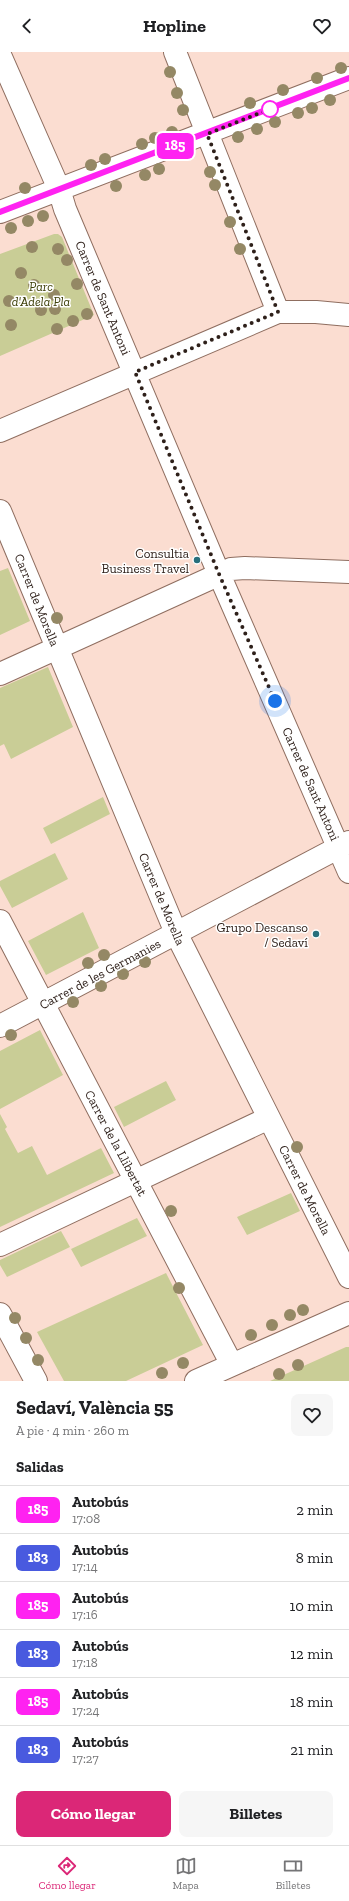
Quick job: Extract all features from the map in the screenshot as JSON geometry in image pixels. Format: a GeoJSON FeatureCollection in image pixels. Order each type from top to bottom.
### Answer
{"type":"FeatureCollection","features":[{"type":"Feature","properties":{"kind":"street"},"geometry":{"type":"LineString","coordinates":[[175,52],[278,312]]}},
{"type":"Feature","properties":{"kind":"street","name":"Carrer de Sant Antoni"},"geometry":{"type":"LineString","coordinates":[[0,56],[59,189],[65,209],[219,574],[344,845],[349,872]]}},
{"type":"Feature","properties":{"kind":"street"},"geometry":{"type":"LineString","coordinates":[[0,212],[207,134],[349,78]]}},
{"type":"Feature","properties":{"kind":"street"},"geometry":{"type":"LineString","coordinates":[[0,431],[278,312],[316,312],[349,315]]}},
{"type":"Feature","properties":{"kind":"street","name":"Carrer de Morella"},"geometry":{"type":"LineString","coordinates":[[0,511],[176,933],[349,1277]]}},
{"type":"Feature","properties":{"kind":"street"},"geometry":{"type":"LineString","coordinates":[[0,674],[56,647],[219,574],[237,568],[349,572]]}},
{"type":"Feature","properties":{"kind":"street","name":"Carrer de les Germanies"},"geometry":{"type":"LineString","coordinates":[[0,1026],[344,845]]}},
{"type":"Feature","properties":{"kind":"street","name":"Carrer de la Llibertat"},"geometry":{"type":"LineString","coordinates":[[0,921],[232,1364]]}},
{"type":"Feature","properties":{"kind":"street"},"geometry":{"type":"LineString","coordinates":[[0,1245],[269,1118]]}},
{"type":"Feature","properties":{"kind":"street"},"geometry":{"type":"LineString","coordinates":[[196,1381],[349,1313]]}},
{"type":"Feature","properties":{"kind":"street"},"geometry":{"type":"LineString","coordinates":[[0,1314],[36,1381]]}},
{"type":"Feature","properties":{"kind":"green space","name":"Parc d'Adela Pla"},"geometry":{"type":"Polygon","coordinates":[[[54,234],[58,234],[62,237],[94,315],[0,356],[0,254],[54,234]]]}},
{"type":"Feature","properties":{"kind":"green space"},"geometry":{"type":"Polygon","coordinates":[[[8,568],[30,621],[0,635],[0,571],[8,568]]]}},
{"type":"Feature","properties":{"kind":"green space"},"geometry":{"type":"Polygon","coordinates":[[[48,667],[73,727],[11,759],[4,744],[0,746],[0,688],[48,667]]]}},
{"type":"Feature","properties":{"kind":"green space"},"geometry":{"type":"Polygon","coordinates":[[[103,797],[110,814],[51,844],[43,828],[103,797]]]}},
{"type":"Feature","properties":{"kind":"green space"},"geometry":{"type":"Polygon","coordinates":[[[55,853],[68,879],[12,908],[0,886],[0,881],[55,853]]]}},
{"type":"Feature","properties":{"kind":"green space"},"geometry":{"type":"Polygon","coordinates":[[[83,912],[99,948],[46,975],[28,941],[83,912]]]}},
{"type":"Feature","properties":{"kind":"green space"},"geometry":{"type":"Polygon","coordinates":[[[40,1030],[63,1075],[0,1109],[0,1051],[40,1030]]]}},
{"type":"Feature","properties":{"kind":"green space"},"geometry":{"type":"Polygon","coordinates":[[[166,1081],[176,1100],[124,1127],[114,1107],[166,1081]]]}},
{"type":"Feature","properties":{"kind":"green space"},"geometry":{"type":"Polygon","coordinates":[[[0,1114],[7,1127],[5,1129],[18,1153],[32,1146],[47,1175],[101,1148],[114,1173],[0,1227],[0,1114]]]}},
{"type":"Feature","properties":{"kind":"green space"},"geometry":{"type":"Polygon","coordinates":[[[291,1193],[300,1211],[247,1235],[237,1217],[291,1193]]]}},
{"type":"Feature","properties":{"kind":"green space"},"geometry":{"type":"Polygon","coordinates":[[[137,1218],[147,1236],[81,1267],[71,1249],[137,1218]]]}},
{"type":"Feature","properties":{"kind":"green space"},"geometry":{"type":"Polygon","coordinates":[[[61,1231],[70,1247],[7,1277],[0,1265],[0,1260],[61,1231]]]}},
{"type":"Feature","properties":{"kind":"green space"},"geometry":{"type":"Polygon","coordinates":[[[166,1273],[203,1345],[126,1381],[64,1381],[37,1332],[166,1273]]]}},
{"type":"Feature","properties":{"kind":"green space"},"geometry":{"type":"Polygon","coordinates":[[[349,1347],[349,1381],[270,1381],[349,1347]]]}},
{"type":"Feature","properties":{"kind":"bus line","name":"185"},"geometry":{"type":"LineString","coordinates":[[0,212],[207,134],[349,78]]}},
{"type":"Feature","properties":{"kind":"place","name":"Consultia Business Travel"},"geometry":{"type":"Point","coordinates":[197,560]}},
{"type":"Feature","properties":{"kind":"place","name":"Grupo Descanso / Sedaví"},"geometry":{"type":"Point","coordinates":[316,934]}},
{"type":"Feature","properties":{"kind":"route"},"geometry":{"type":"LineString","coordinates":[[270,109],[207,134],[278,312],[135,372],[219,574],[275,701]]}}]}
